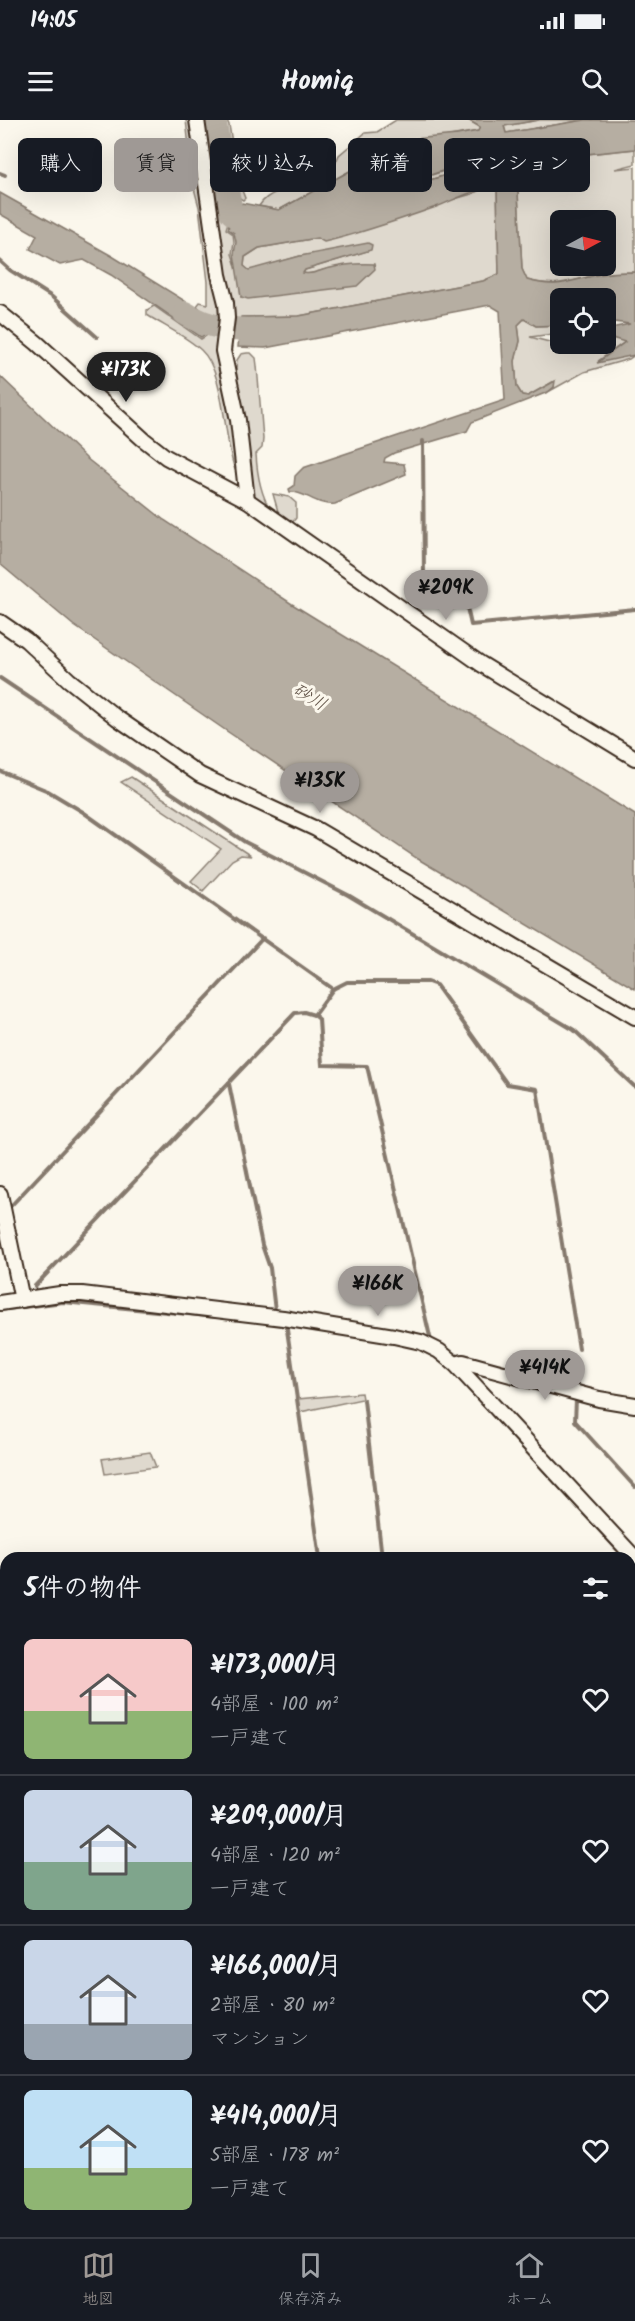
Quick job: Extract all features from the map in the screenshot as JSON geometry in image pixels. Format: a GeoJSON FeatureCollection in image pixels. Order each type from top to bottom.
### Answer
{"type":"FeatureCollection","features":[{"type":"Feature","properties":{"kind":"street"},"geometry":{"type":"LineString","coordinates":[[198,120],[219,275],[226,303],[224,359],[238,420],[247,500]]}},
{"type":"Feature","properties":{"kind":"street"},"geometry":{"type":"LineString","coordinates":[[0,313],[166,457],[247,500],[481,664],[635,758]]}},
{"type":"Feature","properties":{"kind":"street"},"geometry":{"type":"LineString","coordinates":[[0,622],[26,640],[69,680],[117,718],[200,775],[316,829],[635,1017]]}},
{"type":"Feature","properties":{"kind":"street"},"geometry":{"type":"LineString","coordinates":[[0,1194],[22,1300]]}},
{"type":"Feature","properties":{"kind":"street"},"geometry":{"type":"LineString","coordinates":[[0,1303],[60,1294],[82,1294],[284,1318],[421,1342],[439,1351],[455,1364],[629,1552]]}},
{"type":"Feature","properties":{"kind":"street"},"geometry":{"type":"LineString","coordinates":[[455,1364],[463,1362],[599,1399],[635,1406]]}},
{"type":"Feature","properties":{"kind":"shaded area"},"geometry":{"type":"Polygon","coordinates":[[[186,120],[194,120],[197,138],[188,138],[186,120]]]}},
{"type":"Feature","properties":{"kind":"shaded area"},"geometry":{"type":"Polygon","coordinates":[[[201,120],[210,120],[213,138],[210,138],[210,182],[201,120]]]}},
{"type":"Feature","properties":{"kind":"shaded area"},"geometry":{"type":"Polygon","coordinates":[[[221,120],[227,120],[229,125],[231,138],[225,138],[221,120]]]}},
{"type":"Feature","properties":{"kind":"shaded area"},"geometry":{"type":"Polygon","coordinates":[[[396,120],[468,120],[480,127],[478,131],[432,139],[359,138],[365,133],[377,132],[396,120]]]}},
{"type":"Feature","properties":{"kind":"shaded area"},"geometry":{"type":"Polygon","coordinates":[[[539,120],[585,120],[506,133],[504,126],[539,120]]]}},
{"type":"Feature","properties":{"kind":"shaded area"},"geometry":{"type":"Polygon","coordinates":[[[348,147],[348,172],[336,179],[336,162],[339,155],[348,147]]]}},
{"type":"Feature","properties":{"kind":"shaded area"},"geometry":{"type":"Polygon","coordinates":[[[198,148],[221,312],[216,344],[217,354],[231,411],[238,477],[229,447],[216,375],[209,361],[189,340],[147,315],[147,310],[154,306],[201,339],[212,332],[216,322],[197,306],[200,302],[208,304],[208,282],[195,192],[198,192],[198,148]]]}},
{"type":"Feature","properties":{"kind":"shaded area"},"geometry":{"type":"Polygon","coordinates":[[[635,149],[635,164],[615,169],[635,167],[635,272],[616,272],[616,210],[550,210],[550,276],[593,276],[555,284],[527,280],[522,269],[518,192],[590,192],[590,154],[635,149]]]}},
{"type":"Feature","properties":{"kind":"shaded area"},"geometry":{"type":"Polygon","coordinates":[[[444,171],[444,176],[432,179],[432,175],[444,171]]]}},
{"type":"Feature","properties":{"kind":"shaded area"},"geometry":{"type":"Polygon","coordinates":[[[211,192],[222,192],[230,216],[226,229],[233,234],[232,254],[238,272],[241,297],[363,264],[303,274],[305,270],[370,250],[300,256],[249,271],[244,266],[245,257],[259,248],[317,238],[476,192],[497,192],[499,274],[483,281],[299,316],[230,319],[211,192]]]}},
{"type":"Feature","properties":{"kind":"shaded area"},"geometry":{"type":"Polygon","coordinates":[[[236,192],[243,192],[245,198],[243,200],[237,196],[236,192]]]}},
{"type":"Feature","properties":{"kind":"shaded area"},"geometry":{"type":"Polygon","coordinates":[[[312,192],[279,210],[259,206],[272,194],[312,192]]]}},
{"type":"Feature","properties":{"kind":"shaded area"},"geometry":{"type":"Polygon","coordinates":[[[524,319],[536,326],[550,325],[550,334],[530,337],[550,342],[550,354],[608,354],[598,361],[635,355],[629,359],[584,372],[548,392],[554,387],[554,381],[528,396],[522,395],[517,387],[515,361],[520,341],[518,325],[524,319]]]}},
{"type":"Feature","properties":{"kind":"shaded area"},"geometry":{"type":"Polygon","coordinates":[[[616,339],[626,341],[616,348],[616,339]]]}},
{"type":"Feature","properties":{"kind":"shaded area"},"geometry":{"type":"Polygon","coordinates":[[[251,353],[256,358],[263,439],[262,448],[256,454],[262,491],[271,511],[252,496],[236,369],[237,360],[241,354],[251,353]]]}},
{"type":"Feature","properties":{"kind":"shaded area"},"geometry":{"type":"Polygon","coordinates":[[[273,494],[289,497],[296,503],[296,518],[291,524],[279,515],[273,494]]]}},
{"type":"Feature","properties":{"kind":"shaded area"},"geometry":{"type":"Polygon","coordinates":[[[131,777],[251,856],[241,855],[232,860],[203,891],[191,881],[221,849],[121,782],[131,777]]]}},
{"type":"Feature","properties":{"kind":"shaded area"},"geometry":{"type":"Polygon","coordinates":[[[361,1393],[362,1399],[300,1412],[298,1399],[361,1393]]]}},
{"type":"Feature","properties":{"kind":"shaded area"},"geometry":{"type":"Polygon","coordinates":[[[150,1452],[156,1467],[105,1474],[102,1459],[150,1452]]]}},
{"type":"Feature","properties":{"kind":"water"},"geometry":{"type":"Polygon","coordinates":[[[468,120],[539,120],[504,126],[506,133],[585,120],[635,120],[635,149],[590,154],[590,138],[444,138],[444,170],[432,174],[432,138],[424,138],[478,131],[480,127],[468,120]]]}},
{"type":"Feature","properties":{"kind":"water"},"geometry":{"type":"Polygon","coordinates":[[[348,172],[348,192],[432,192],[432,179],[444,176],[444,192],[472,192],[436,207],[366,230],[324,242],[317,238],[259,248],[245,257],[244,266],[249,270],[300,256],[368,243],[372,245],[371,250],[305,270],[303,273],[344,265],[374,264],[375,269],[357,286],[248,299],[241,297],[234,254],[236,242],[234,233],[228,229],[231,218],[242,203],[279,210],[312,192],[336,192],[336,179],[348,172]]]}},
{"type":"Feature","properties":{"kind":"water"},"geometry":{"type":"Polygon","coordinates":[[[497,192],[518,192],[522,269],[527,280],[555,284],[592,276],[616,276],[616,272],[635,272],[635,355],[597,363],[609,354],[616,354],[616,349],[625,342],[616,339],[616,327],[630,324],[616,322],[616,288],[550,288],[550,325],[536,326],[524,319],[518,325],[520,341],[515,361],[517,387],[522,395],[528,396],[555,381],[554,387],[548,392],[472,422],[467,431],[394,453],[385,458],[384,462],[404,464],[406,474],[335,504],[322,503],[296,492],[290,492],[289,489],[294,486],[295,476],[303,468],[505,400],[500,311],[490,305],[265,348],[238,347],[239,335],[237,335],[241,317],[299,316],[483,281],[499,274],[497,192]]]}},
{"type":"Feature","properties":{"kind":"water"},"geometry":{"type":"Polygon","coordinates":[[[0,193],[112,256],[198,309],[214,322],[211,330],[201,337],[111,275],[84,260],[60,265],[30,249],[37,235],[0,214],[0,193]]]}},
{"type":"Feature","properties":{"kind":"water","name":"砂川"},"geometry":{"type":"Polygon","coordinates":[[[0,376],[86,458],[164,520],[292,604],[635,815],[635,989],[418,859],[228,732],[73,625],[0,564],[0,376]]]}},
{"type":"Feature","properties":{"kind":"waterway"},"geometry":{"type":"LineString","coordinates":[[214,120],[231,212],[237,217],[263,227]]}},
{"type":"Feature","properties":{"kind":"waterway"},"geometry":{"type":"LineString","coordinates":[[0,173],[5,175]]}},
{"type":"Feature","properties":{"kind":"waterway"},"geometry":{"type":"LineString","coordinates":[[0,261],[52,297],[97,337]]}},
{"type":"Feature","properties":{"kind":"waterway"},"geometry":{"type":"LineString","coordinates":[[185,313],[215,326],[269,331]]}},
{"type":"Feature","properties":{"kind":"waterway"},"geometry":{"type":"LineString","coordinates":[[423,441],[424,583],[460,577],[471,625],[635,609]]}},
{"type":"Feature","properties":{"kind":"waterway"},"geometry":{"type":"LineString","coordinates":[[0,678],[245,842],[348,895],[574,1030],[635,1087]]}},
{"type":"Feature","properties":{"kind":"waterway"},"geometry":{"type":"LineString","coordinates":[[0,771],[48,791],[83,812],[333,989],[347,982],[428,982],[436,985],[507,1084],[537,1089],[579,1349]]}},
{"type":"Feature","properties":{"kind":"waterway"},"geometry":{"type":"LineString","coordinates":[[8,1209],[263,938]]}},
{"type":"Feature","properties":{"kind":"waterway"},"geometry":{"type":"LineString","coordinates":[[35,1286],[295,1013],[304,1012],[314,1015],[333,989]]}},
{"type":"Feature","properties":{"kind":"waterway"},"geometry":{"type":"LineString","coordinates":[[314,1015],[319,1019],[322,1065],[367,1066],[431,1341]]}},
{"type":"Feature","properties":{"kind":"waterway"},"geometry":{"type":"LineString","coordinates":[[229,1084],[262,1245],[270,1268],[275,1311]]}},
{"type":"Feature","properties":{"kind":"waterway"},"geometry":{"type":"LineString","coordinates":[[0,1310],[63,1302],[219,1317]]}},
{"type":"Feature","properties":{"kind":"waterway"},"geometry":{"type":"LineString","coordinates":[[286,1323],[319,1552]]}},
{"type":"Feature","properties":{"kind":"waterway"},"geometry":{"type":"LineString","coordinates":[[445,1363],[619,1552]]}},
{"type":"Feature","properties":{"kind":"waterway"},"geometry":{"type":"LineString","coordinates":[[364,1400],[381,1552]]}},
{"type":"Feature","properties":{"kind":"waterway"},"geometry":{"type":"LineString","coordinates":[[576,1400],[575,1421],[635,1487]]}}]}
